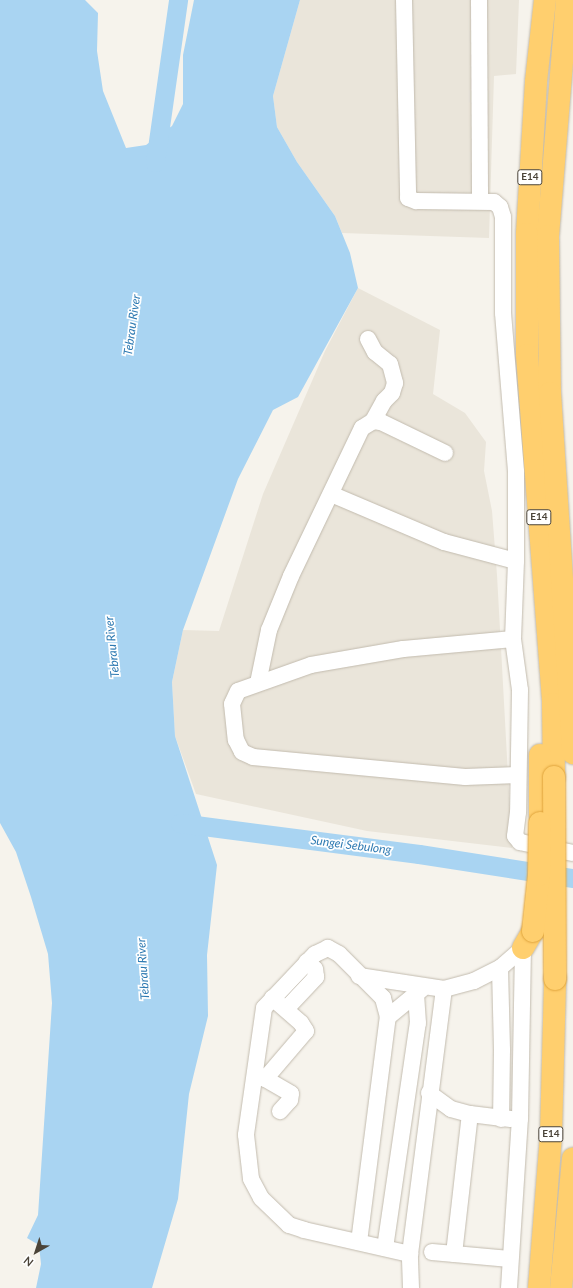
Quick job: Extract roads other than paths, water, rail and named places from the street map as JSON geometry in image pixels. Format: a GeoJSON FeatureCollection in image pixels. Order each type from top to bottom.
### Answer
{"type":"FeatureCollection","features":[{"type":"Feature","properties":{"kind":"highway","name":"E14"},"geometry":{"type":"LineString","coordinates":[[545,0],[536,82],[527,234],[527,355],[540,396],[573,753]]}},
{"type":"Feature","properties":{"kind":"highway","name":"E14"},"geometry":{"type":"LineString","coordinates":[[539,1288],[551,1135],[555,979],[553,704],[547,635],[540,396],[550,354],[548,236],[567,0]]}},
{"type":"Feature","properties":{"kind":"highway"},"geometry":{"type":"LineString","coordinates":[[528,940],[539,876],[539,701],[547,635]]}},
{"type":"Feature","properties":{"kind":"highway"},"geometry":{"type":"LineString","coordinates":[[561,1288],[573,1159]]}},
{"type":"Feature","properties":{"kind":"street"},"geometry":{"type":"LineString","coordinates":[[404,0],[408,198],[416,201],[494,202],[500,207],[503,217],[503,314],[516,472],[516,561],[513,639],[520,690],[515,836],[520,842],[573,853]]}},
{"type":"Feature","properties":{"kind":"street"},"geometry":{"type":"LineString","coordinates":[[479,0],[480,202]]}},
{"type":"Feature","properties":{"kind":"street"},"geometry":{"type":"LineString","coordinates":[[258,683],[269,630],[291,576],[362,428],[373,421],[384,401],[392,393],[395,384],[390,364],[375,352],[368,339]]}},
{"type":"Feature","properties":{"kind":"street"},"geometry":{"type":"LineString","coordinates":[[373,421],[381,422],[445,453]]}},
{"type":"Feature","properties":{"kind":"street"},"geometry":{"type":"LineString","coordinates":[[331,494],[444,542],[516,561]]}},
{"type":"Feature","properties":{"kind":"street"},"geometry":{"type":"LineString","coordinates":[[513,639],[403,649],[312,665],[238,691],[232,704],[236,740],[242,752],[253,756],[465,777],[518,775]]}},
{"type":"Feature","properties":{"kind":"street"},"geometry":{"type":"LineString","coordinates":[[359,976],[420,990],[444,989],[474,981],[500,968],[528,940]]}},
{"type":"Feature","properties":{"kind":"street"},"geometry":{"type":"LineString","coordinates":[[509,1288],[520,1119],[528,940]]}},
{"type":"Feature","properties":{"kind":"street"},"geometry":{"type":"LineString","coordinates":[[359,1242],[388,1017],[383,998],[359,976],[339,954],[328,948],[321,949],[272,998],[262,1016],[260,1076],[246,1136],[251,1179],[261,1198],[289,1224],[304,1230],[410,1254]]}},
{"type":"Feature","properties":{"kind":"street"},"geometry":{"type":"LineString","coordinates":[[286,1009],[316,977],[315,969],[308,962]]}},
{"type":"Feature","properties":{"kind":"street"},"geometry":{"type":"LineString","coordinates":[[500,968],[502,1050],[500,1119]]}},
{"type":"Feature","properties":{"kind":"street"},"geometry":{"type":"LineString","coordinates":[[411,1288],[410,1254],[444,989]]}},
{"type":"Feature","properties":{"kind":"street"},"geometry":{"type":"LineString","coordinates":[[388,1017],[420,990]]}},
{"type":"Feature","properties":{"kind":"street"},"geometry":{"type":"LineString","coordinates":[[385,1248],[418,1023],[420,990]]}},
{"type":"Feature","properties":{"kind":"street"},"geometry":{"type":"LineString","coordinates":[[260,1076],[306,1031],[301,1023],[272,998]]}},
{"type":"Feature","properties":{"kind":"street"},"geometry":{"type":"LineString","coordinates":[[260,1076],[291,1094],[290,1100],[280,1111]]}},
{"type":"Feature","properties":{"kind":"street"},"geometry":{"type":"LineString","coordinates":[[430,1093],[451,1109],[500,1119],[520,1119]]}},
{"type":"Feature","properties":{"kind":"street"},"geometry":{"type":"LineString","coordinates":[[454,1254],[470,1114]]}},
{"type":"Feature","properties":{"kind":"street"},"geometry":{"type":"LineString","coordinates":[[432,1252],[510,1259]]}},
{"type":"Feature","properties":{"kind":"water"},"geometry":{"type":"Polygon","coordinates":[[[0,0],[85,0],[98,13],[97,51],[103,91],[126,148],[146,145],[172,126],[183,104],[183,55],[194,0],[300,0],[273,96],[277,127],[297,162],[335,216],[350,253],[358,288],[298,397],[273,410],[238,479],[183,630],[172,682],[175,736],[217,865],[207,955],[208,1016],[189,1094],[178,1199],[152,1288],[36,1288],[41,1264],[39,1245],[27,1238],[38,1215],[52,1003],[48,954],[16,852],[0,823],[0,0]]]}},
{"type":"Feature","properties":{"kind":"waterway","name":"Tebrau River"},"geometry":{"type":"LineString","coordinates":[[155,162],[178,0]]}},
{"type":"Feature","properties":{"kind":"waterway","name":"Sungei Sebulong"},"geometry":{"type":"LineString","coordinates":[[180,823],[419,854],[573,878]]}}]}
